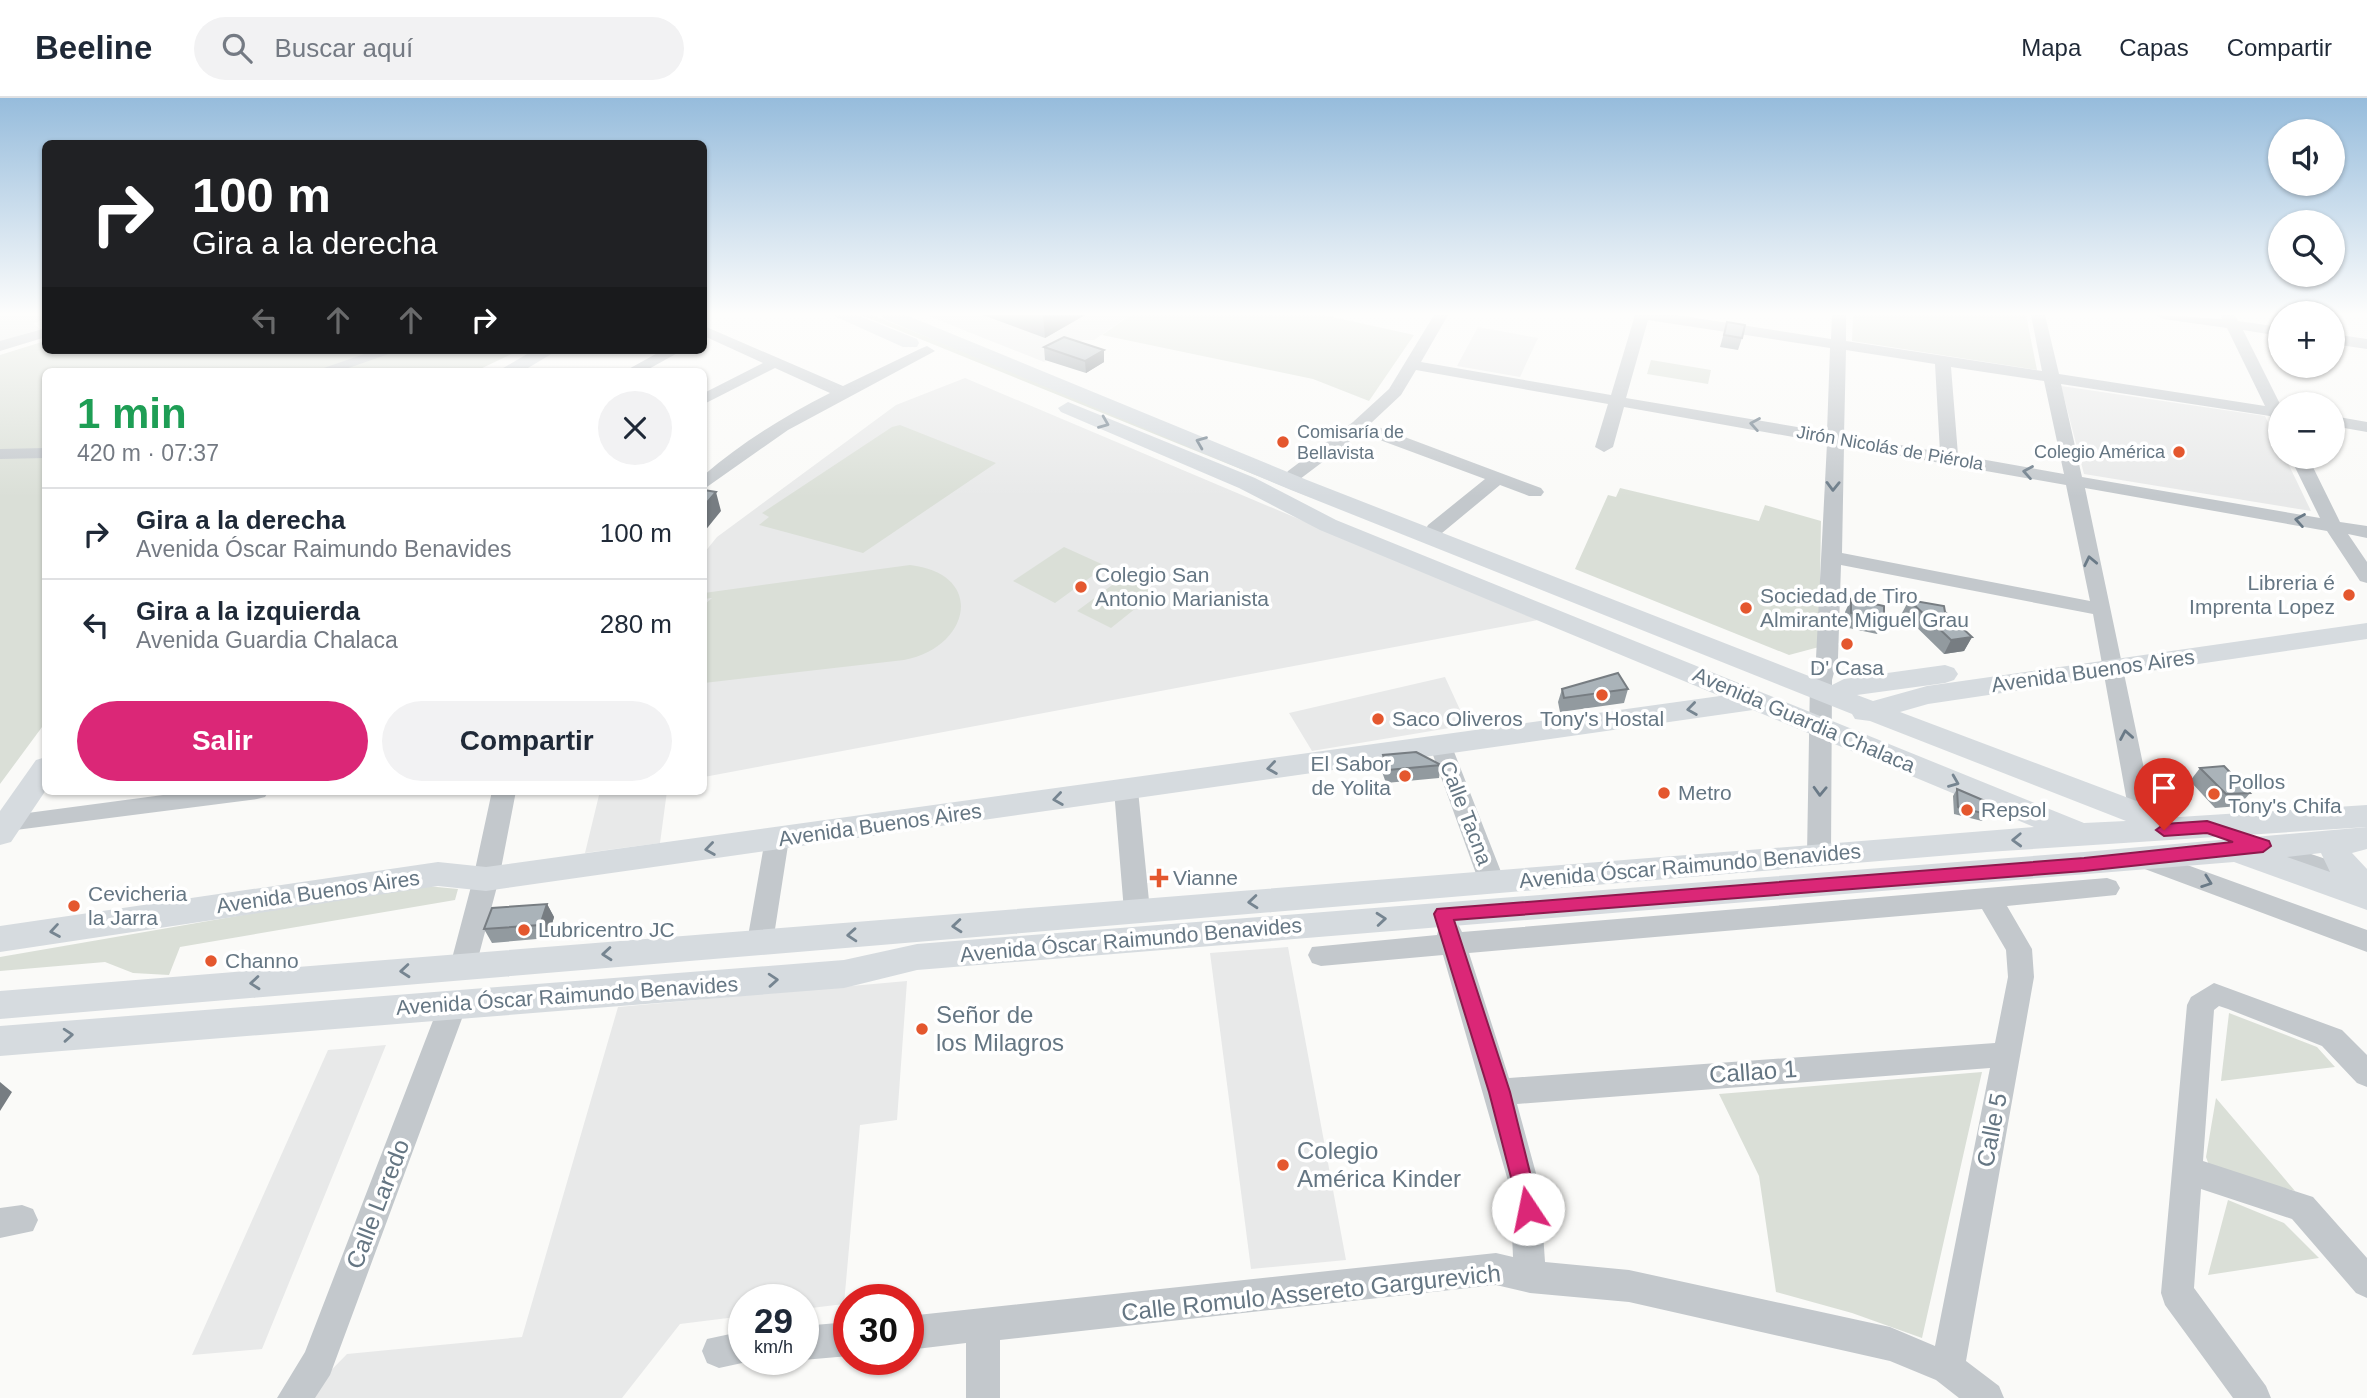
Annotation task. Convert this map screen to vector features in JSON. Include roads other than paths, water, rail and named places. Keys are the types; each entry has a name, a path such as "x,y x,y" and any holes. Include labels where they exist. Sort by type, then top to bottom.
{"main road":[{"name":"Avenida Guardia Chalaca","path":"993,376 1256,475 1435,529 2139,802 2263,846"},
{"name":"Avenida Guardia Chalaca","path":"1029,376 1256,475 1328,525 2143,858"},
{"name":"Avenida Guardia Chalaca","path":"1293,484 2054,783 2364,887"},
{"name":"Avenida Guardia Chalaca","path":"1293,484 2113,824 2367,916"},
{"name":"Avenida Buenos Aires","path":"1823,728 1927,695 2113,659 2367,615"},
{"name":"Avenida Buenos Aires","path":"1833,684 2113,659 2367,631"},
{"name":"Avenida Buenos Aires","path":"0,939 438,874 486,879 1759,699"},
{"path":"3,829 42,773"},
{"name":"Avenida Óscar Raimundo Benavides","path":"0,1041 844,974 917,957 1314,925 1492,881 2367,816"},
{"path":"2353,839 2335,853 2337,860 2364,887"},
{"name":"Avenida Óscar Raimundo Benavides","path":"0,1005 1137,911 1314,925 1448,928 2353,839"},
{"path":"674,949 673,988 760,942"}],"street":[{"path":"707,397 749,376"},
{"path":"804,376 844,393"},
{"path":"707,482 748,449 879,376"},
{"path":"1293,484 1395,392 1405,376"},
{"name":"Jirón Nicolás de Piérola","path":"1474,376 2367,532"},
{"path":"1604,447 1624,376"},
{"path":"1819,855 1823,728 1833,684 1827,658 1838,376"},
{"path":"1944,376 1950,458"},
{"path":"2037,376 2268,413"},
{"path":"2259,376 2268,394"},
{"path":"2052,378 2113,659 2139,802"},
{"path":"2345,423 2367,427"},
{"path":"1359,426 1535,492"},
{"path":"0,454 42,453"},
{"path":"2305,469 2333,526 2367,577"},
{"path":"1435,529 1498,478"},
{"path":"1832,557 2100,609"},
{"name":"Calle Tacna","path":"1440,744 1492,881"},
{"path":"1126,790 1137,911"},
{"path":"463,966 486,879 503,795"},
{"path":"3,829 189,796"},
{"path":"760,942 777,839"},
{"name":"Avenida Guardia Chalaca","path":"2263,846 2364,887"},
{"name":"Avenida Guardia Chalaca","path":"2143,858 2367,941"},
{"name":"Avenida Óscar Raimundo Benavides","path":"1448,928 1989,899 2107,888"},
{"name":"Calle 5","path":"1948,1368 2007,1054 2021,964 2011,932 1989,899"},
{"path":"1448,928 1499,1092 1525,1188 1530,1277"},
{"path":"2254,1398 2177,1293 2201,1005 2214,994 2231,998 2332,1038 2367,1074"},
{"name":"Calle Laredo","path":"294,1398 318,1363 453,1005"},
{"name":"Callao 1","path":"1499,1092 2007,1054"},
{"path":"2188,1171 2302,1207 2367,1282"},
{"name":"Calle Romulo Assereto Gargurevich","path":"924,1332 1496,1269 1530,1277 1655,1292 1890,1344 1948,1368 1987,1398"},
{"path":"983,1326 983,1398"}],"place":[{"name":"Comisaría de Bellavista","path":"1283,442"},
{"name":"Colegio América","path":"2179,452"},
{"name":"Colegio San Antonio Marianista","path":"1081,587"},
{"name":"Libreria é Imprenta Lopez","path":"2349,595"},
{"name":"Sociedad de Tiro Almirante Miguel Grau","path":"1746,608"},
{"name":"D' Casa","path":"1847,644"},
{"name":"Tony's Hostal","path":"1602,695"},
{"name":"Saco Oliveros","path":"1378,719"},
{"name":"El Sabor de Yolita","path":"1405,776"},
{"name":"Metro","path":"1664,793"},
{"name":"Pollos Tony's Chifa","path":"2214,794"},
{"name":"Repsol","path":"1967,810"},
{"name":"Vianne","path":"1159,878"},
{"name":"Cevicheria la Jarra","path":"74,906"},
{"name":"Lubricentro JC","path":"524,930"},
{"name":"Channo","path":"211,961"},
{"name":"Señor de los Milagros","path":"922,1029"},
{"name":"Colegio América Kinder","path":"1283,1165"}]}
